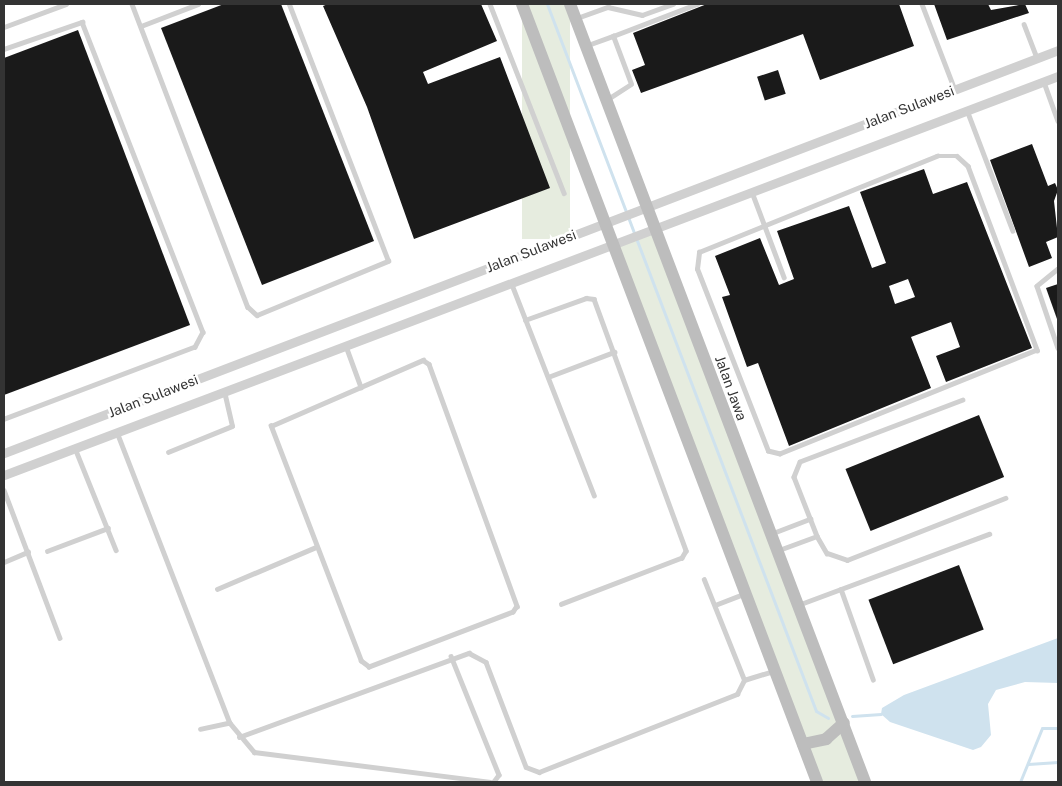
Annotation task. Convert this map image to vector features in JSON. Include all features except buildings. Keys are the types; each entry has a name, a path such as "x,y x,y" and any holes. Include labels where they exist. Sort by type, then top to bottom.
{"street":[{"path":"522,4 610,221 745,594 817,782"},
{"name":"Jalan Jawa","path":"570,4 607,100 643,208 865,782"},
{"name":"Jalan Sulawesi","path":"4,453 1058,50"},
{"name":"Jalan Sulawesi","path":"4,475 1058,76"},
{"path":"803,744 826,739 844,724"}],"lane":[{"path":"4,27 66,4"},
{"path":"132,4 248,306 257,315 388,261 289,4"},
{"path":"141,26 198,4"},
{"path":"490,4 564,193"},
{"path":"576,18 608,7 642,15 673,4"},
{"path":"586,46 697,4"},
{"path":"922,4 954,90"},
{"path":"4,49 82,22 203,332 195,347 4,419"},
{"path":"1024,24 1037,58"},
{"path":"607,100 632,84 613,36"},
{"path":"1044,81 1058,121"},
{"path":"967,110 1013,231"},
{"path":"937,156 957,156 968,166 1037,350 774,454 763,442 696,263 703,248 765,224 937,156"},
{"path":"752,192 784,277"},
{"path":"1058,269 1037,286 1058,348"},
{"path":"511,282 594,495"},
{"path":"525,320 591,297 614,352 686,555 562,604"},
{"path":"346,345 361,386"},
{"path":"548,378 614,352"},
{"path":"428,361 516,606 513,612 369,667 361,661 271,426 361,386 428,361"},
{"path":"168,452 232,426 224,391"},
{"path":"963,400 800,462 794,477 817,536 826,552 847,560 1005,498"},
{"path":"117,432 230,723 239,737 254,752 490,782"},
{"path":"76,448 116,550"},
{"path":"4,490 60,638"},
{"path":"769,534 810,519"},
{"path":"47,551 108,528"},
{"path":"796,606 989,534"},
{"path":"775,551 817,536"},
{"path":"216,588 316,547"},
{"path":"4,562 28,552"},
{"path":"704,580 744,680"},
{"path":"841,589 874,679"},
{"path":"715,605 745,594"},
{"path":"239,737 451,656 468,653 486,662 526,767 532,772 732,698 744,680 774,671"},
{"path":"451,656 499,775 494,782"},
{"path":"201,729 230,723"}],"shaded area":[{"path":"522,4 570,4 570,239 522,239"},
{"path":"656,228 868,781 819,782 613,244"}],"water":[{"path":"1058,638 1058,683 1025,682 996,690 988,704 991,735 981,747 973,750 890,722 881,714 882,708 904,695"}],"waterway":[{"path":"547,4 816,711 828,718"},
{"path":"852,716 881,714"},
{"path":"1020,782 1042,728 1058,728"},
{"path":"1028,764 1058,762"}]}
